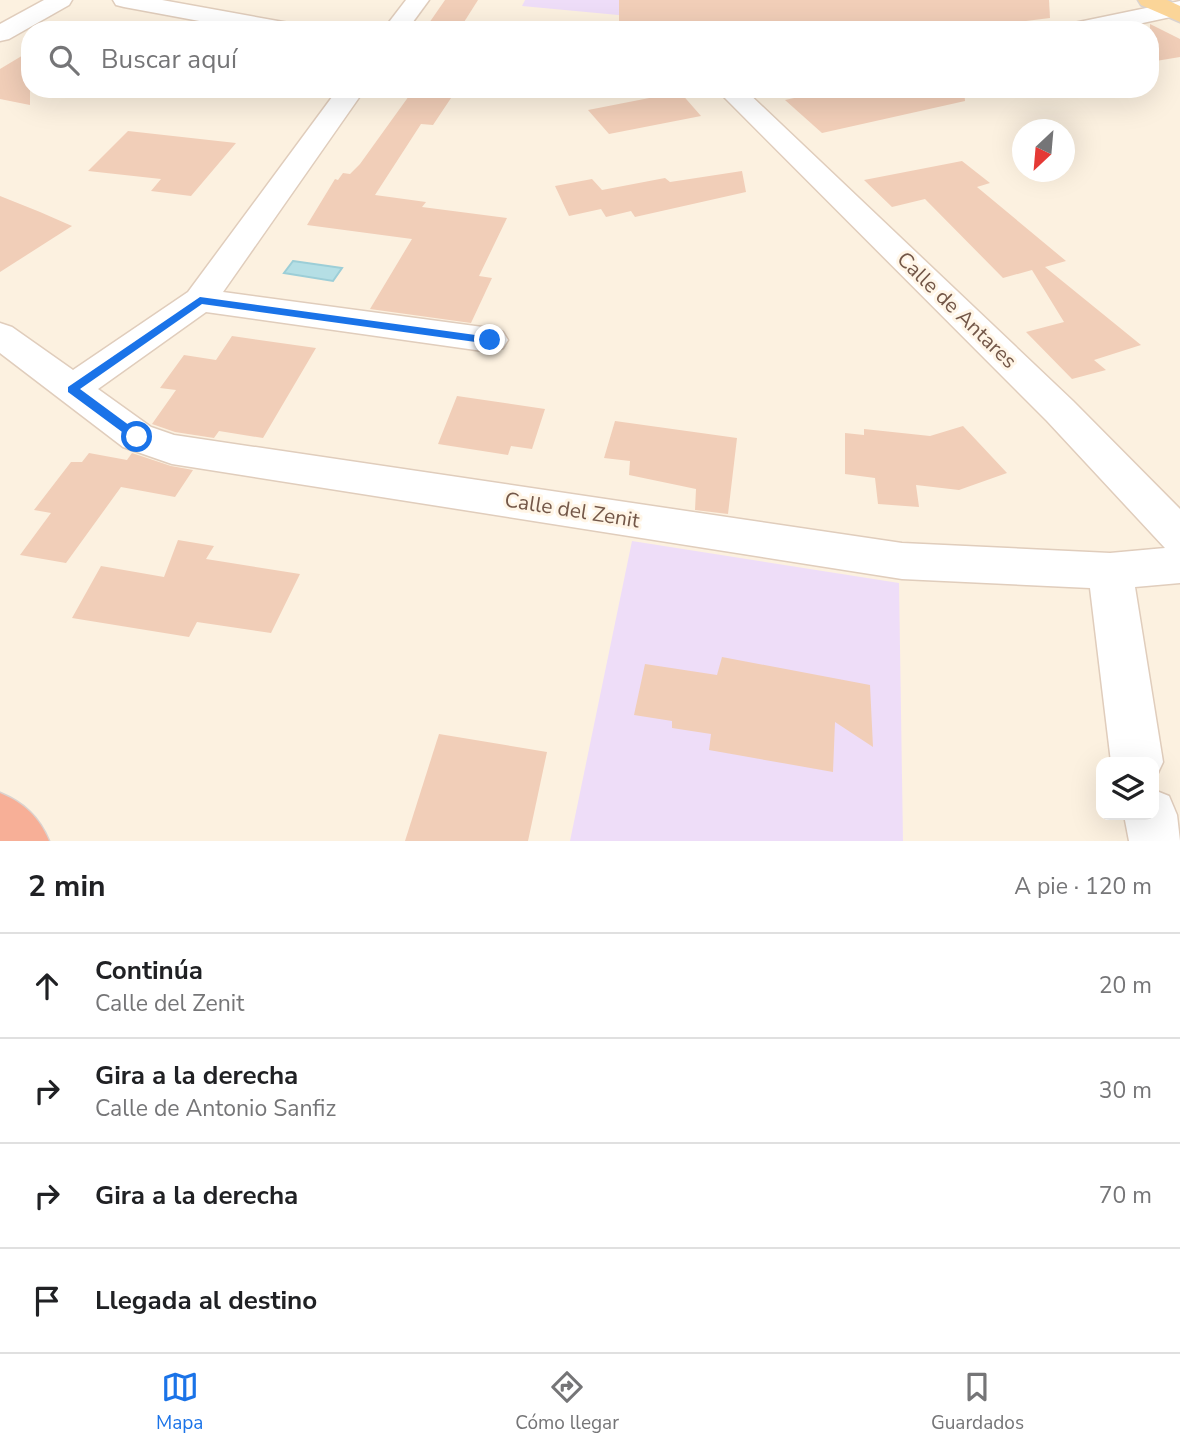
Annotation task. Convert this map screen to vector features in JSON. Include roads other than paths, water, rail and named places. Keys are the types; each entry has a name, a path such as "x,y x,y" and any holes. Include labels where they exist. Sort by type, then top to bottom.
{"highway":[{"path":"0,820 22,841"}],"street":[{"path":"23,21 61,0"},
{"path":"124,0 231,21"},
{"path":"403,21 418,0"},
{"path":"1113,21 1170,8"},
{"path":"0,34 21,22"},
{"path":"72,389 200,300 346,98"},
{"name":"Calle de Antares","path":"738,98 1060,411 1180,536"},
{"path":"200,300 490,340"},
{"name":"Calle del Zenit","path":"0,335 137,437 172,449 902,561 1110,571 1180,565"},
{"path":"1110,571 1136,757"},
{"path":"1151,820 1156,841"}],"water":[{"path":"293,261 342,268 333,281 284,273"}]}
